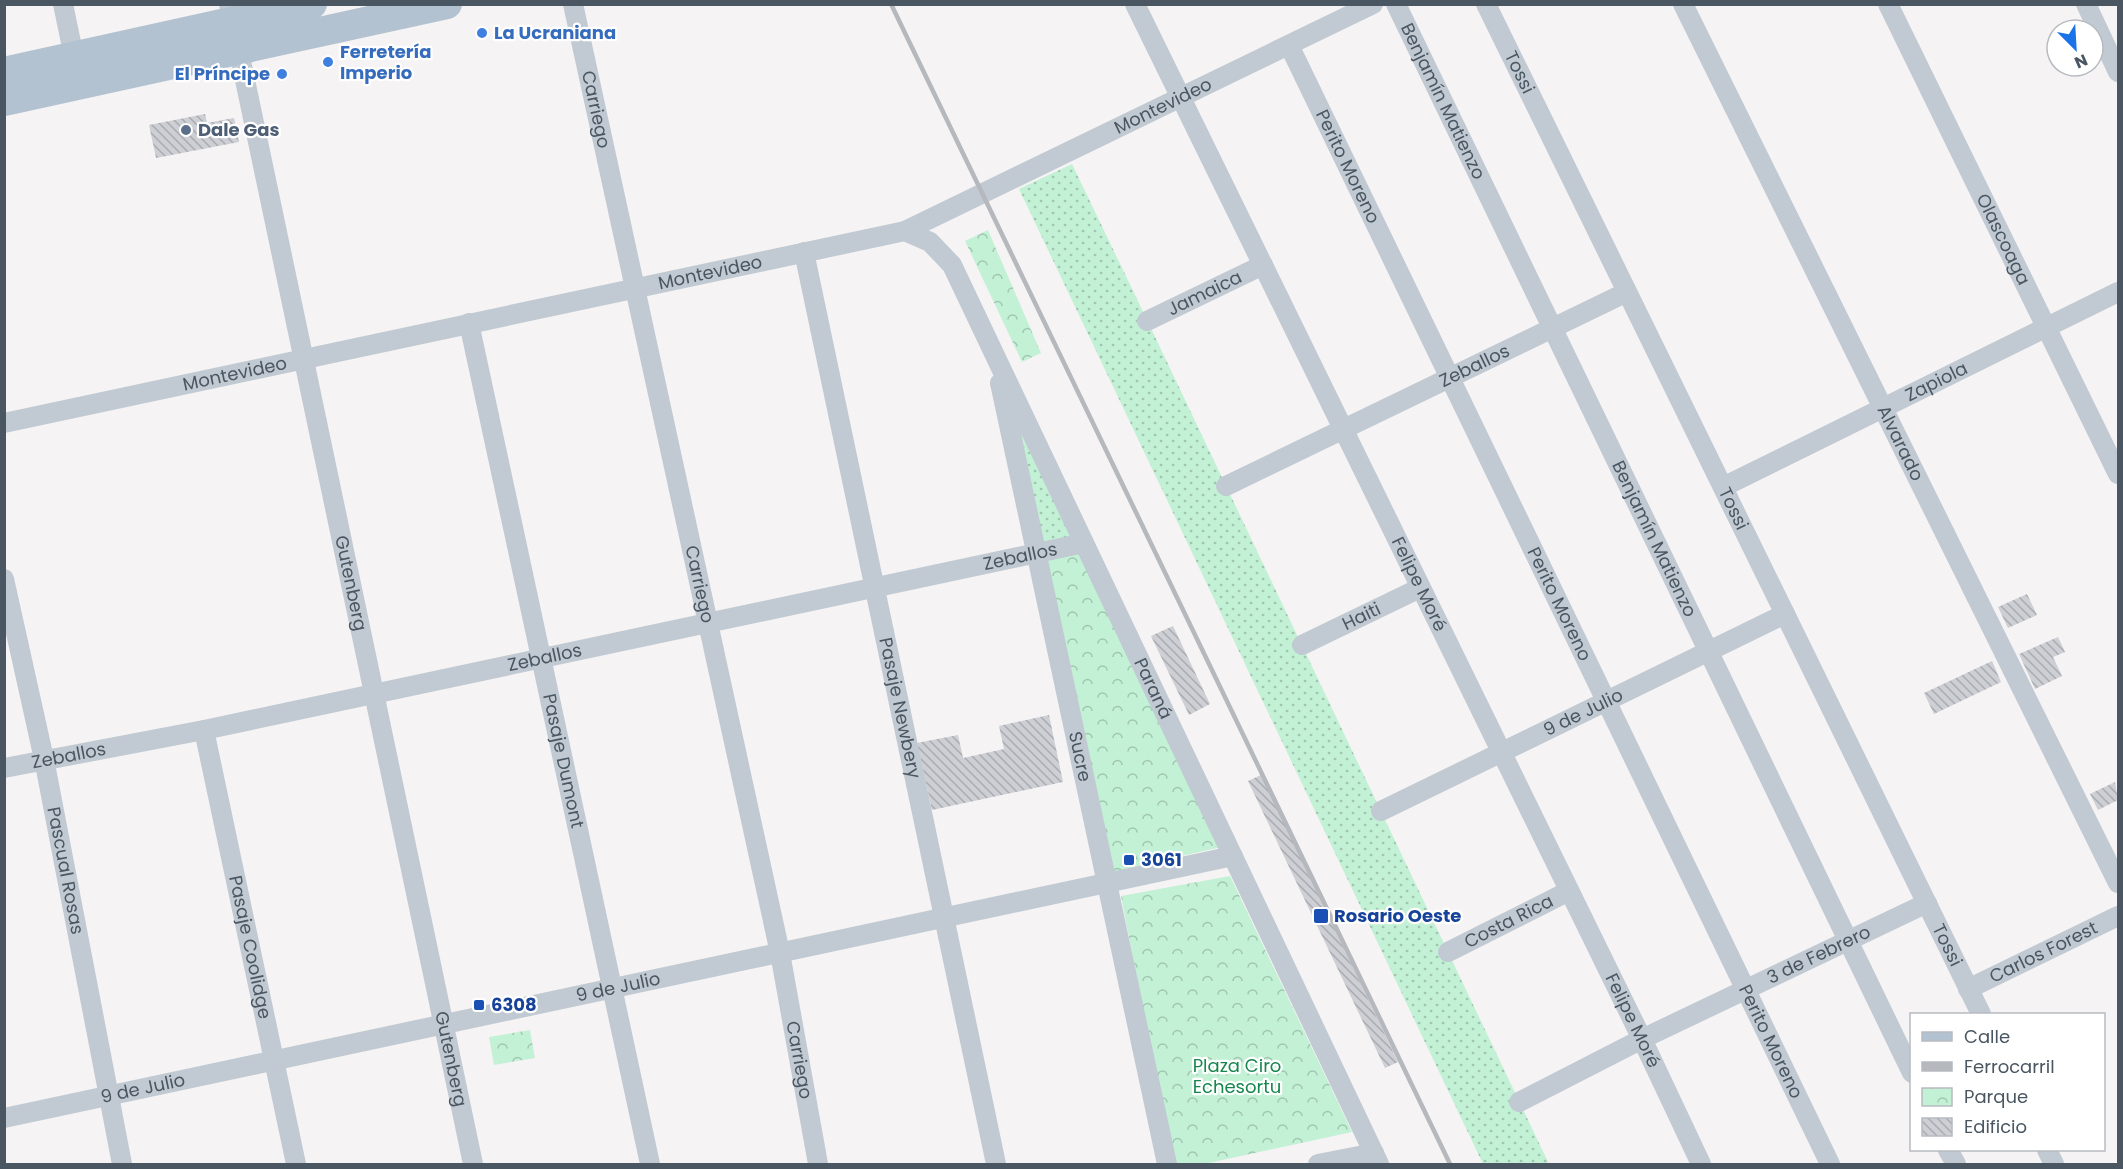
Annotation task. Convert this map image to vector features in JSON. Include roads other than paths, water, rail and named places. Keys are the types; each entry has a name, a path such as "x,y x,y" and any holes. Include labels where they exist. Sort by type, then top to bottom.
{"main road":[{"path":"4,72 74,57 231,13 312,4"},
{"path":"4,100 239,51 447,4"}],"street":[{"path":"63,4 74,57"},
{"name":"Carriego","path":"573,4 780,953 818,1164"},
{"name":"Felipe Moré","path":"1135,4 1701,1164"},
{"name":"Montevideo","path":"4,423 905,231 1373,4"},
{"name":"Benjamín Matienzo","path":"1396,4 1910,1071"},
{"name":"Tossi","path":"1486,4 1980,1013"},
{"name":"Alvarado","path":"1683,4 2118,883"},
{"name":"Olascoaga","path":"1888,4 2118,474"},
{"path":"2085,4 2118,72"},
{"name":"Gutenberg","path":"231,13 473,1164"},
{"name":"Perito Moreno","path":"1289,45 1830,1164"},
{"name":"Paraná","path":"905,231 930,242 952,265 1376,1159"},
{"name":"Pasaje Newbery","path":"804,252 996,1164"},
{"name":"Jamaica","path":"1147,321 1263,265"},
{"name":"Zeballos","path":"1226,486 1627,292"},
{"name":"Zapiola","path":"1723,488 2118,292"},
{"name":"Pasaje Dumont","path":"469,323 650,1164"},
{"name":"Sucre","path":"993,351 1167,1164"},
{"name":"Zeballos","path":"4,768 204,730 708,625 1084,543"},
{"name":"Haiti","path":"1302,645 1420,588"},
{"name":"Pascual Rosas","path":"6,592 44,759 107,1096 122,1164"},
{"name":"9 de Julio","path":"1381,811 1785,614"},
{"name":"Pasaje Coolidge","path":"204,730 296,1164"},
{"name":"9 de Julio","path":"4,1118 1107,881 1233,856"},
{"name":"Costa Rica","path":"1448,952 1569,891"},
{"name":"3 de Febrero","path":"1519,1102 1642,1039 1927,903"},
{"name":"Carlos Forest","path":"1968,989 2118,916"},
{"path":"1318,1164 1376,1159"}],"railway":[{"path":"891,4 1450,1164"}],"place":[{"name":"La Ucraniana","path":"482,33"},
{"name":"Ferretería Imperio","path":"328,62"},
{"name":"El Príncipe","path":"282,74"},
{"name":"Dale Gas","path":"186,130"},
{"name":"3061","path":"1129,860"},
{"name":"Rosario Oeste","path":"1321,916"},
{"name":"6308","path":"479,1005"}],"park label":[{"name":"Plaza Ciro Echesortu","path":"1237,1076"}]}
